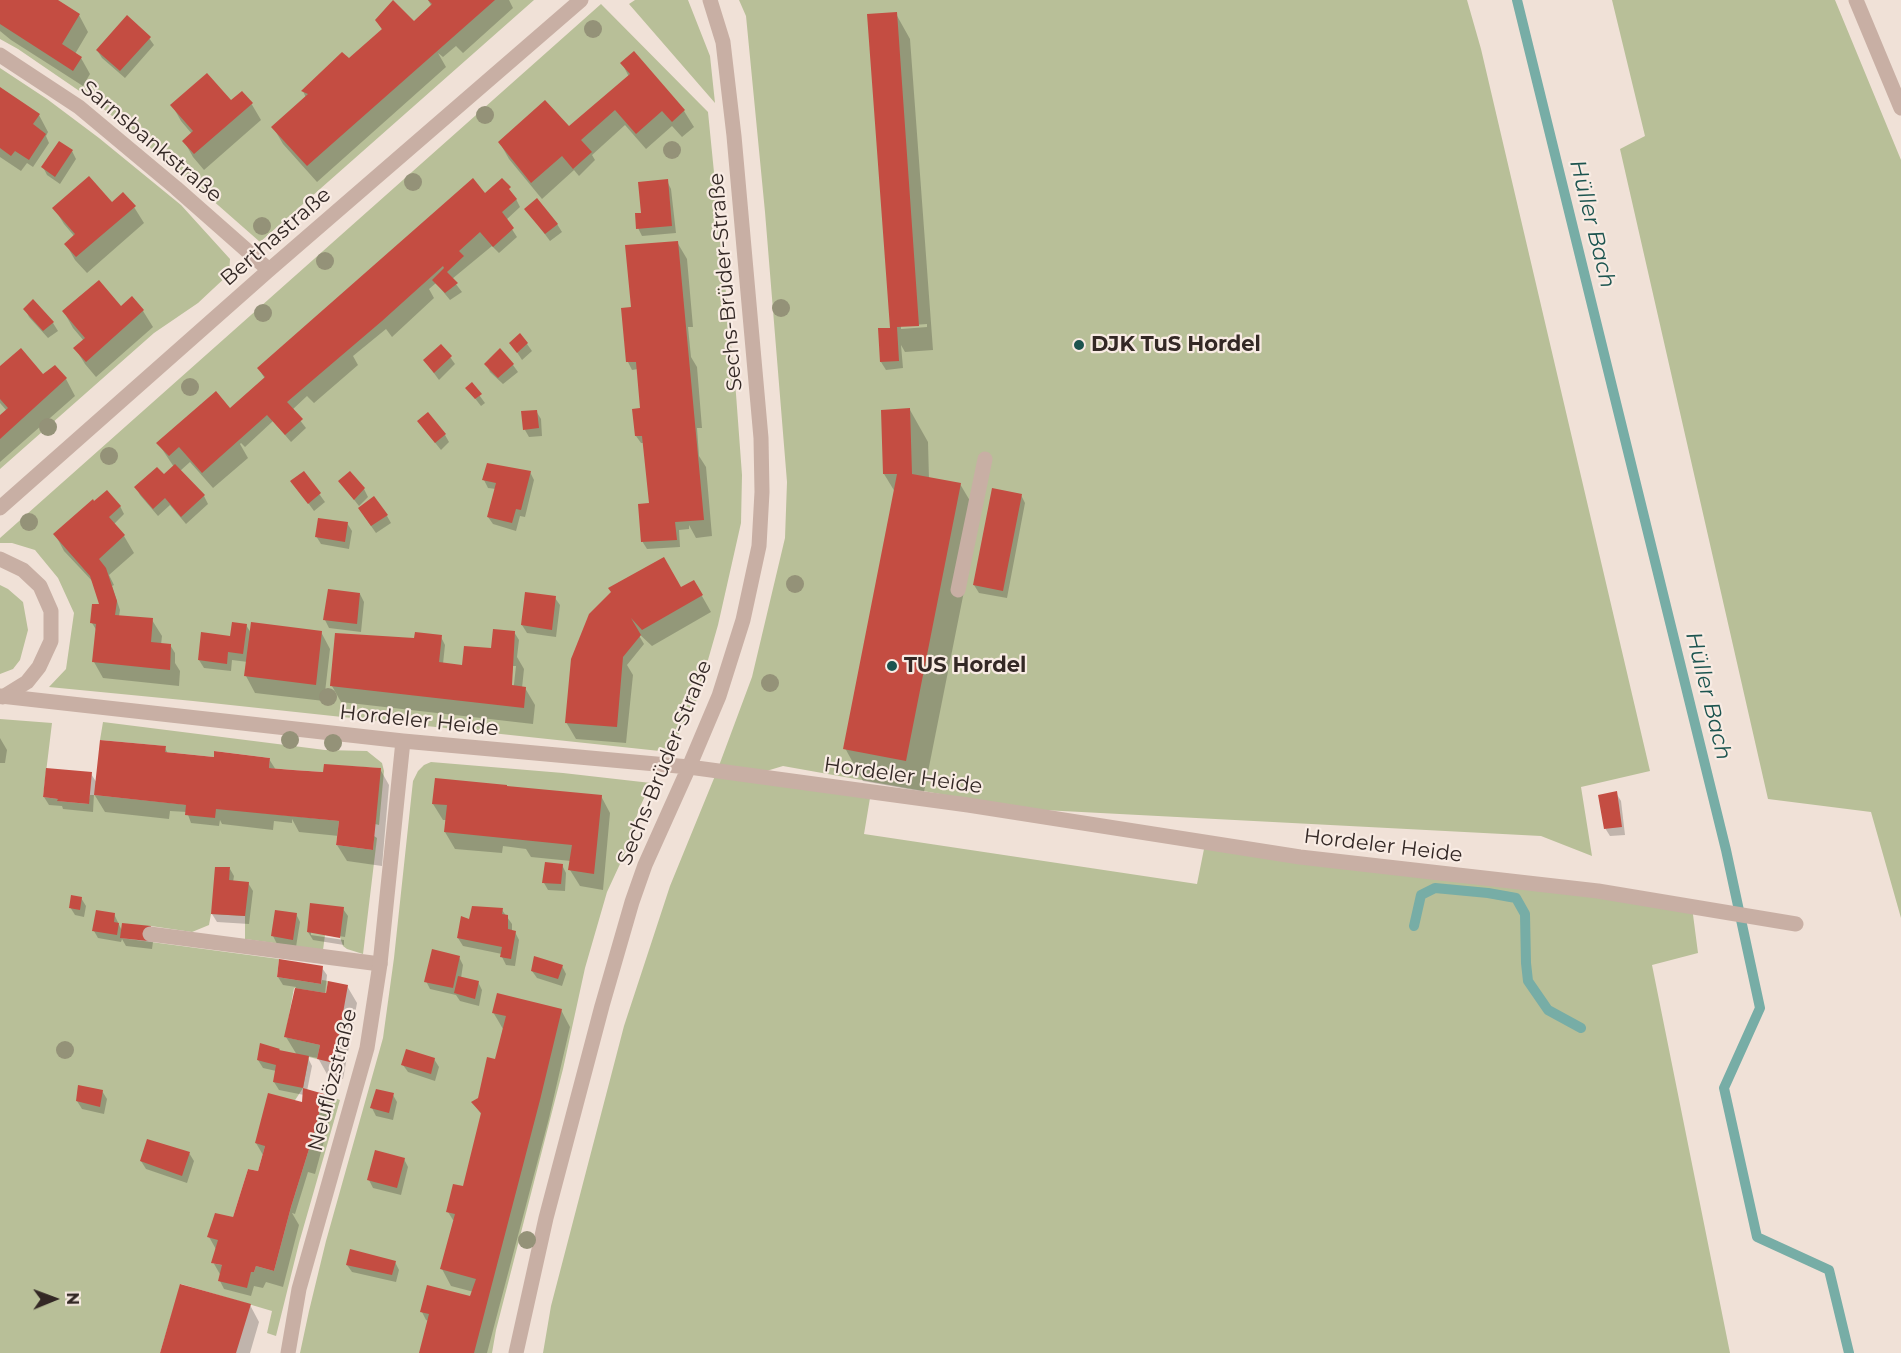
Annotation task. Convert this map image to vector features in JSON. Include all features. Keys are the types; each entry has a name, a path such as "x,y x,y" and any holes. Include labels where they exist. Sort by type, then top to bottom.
{"street":[{"name":"Berthastraße","path":"0,508 269,270 581,0"},
{"name":"Sechs-Brüder-Straße","path":"516,1353 546,1218 632,902 645,865 690,768 719,696 743,620 759,546 762,492 761,438 734,136 723,42 710,0"},
{"path":"1856,0 1901,108"},
{"name":"Sarnsbankstraße","path":"0,54 79,107 269,270"},
{"path":"958,590 985,459"},
{"path":"0,559 23,570 40,586 51,611 51,641 39,667 27,682 2,697"},
{"name":"Hordeler Heide","path":"2,697 403,741 690,768 968,805 1300,858 1598,891 1796,924"},
{"name":"Neuflözstraße","path":"288,1353 299,1289 367,1048 380,964 403,741"},
{"path":"150,934 380,964"}],"green space":[{"path":"0,0 534,0 260,242 94,101 0,39"},
{"path":"635,0 688,0 710,56 715,103 629,4"},
{"path":"739,0 1467,0 1481,49 1650,771 1581,787 1592,856 1541,836 1024,809 783,766 753,775 871,792 864,834 1197,884 1205,844 1692,907 1698,953 1652,965 1730,1353 543,1353 551,1306 624,1026 670,886 752,677 785,538 787,482 765,212 746,16"},
{"path":"1612,0 1835,0 1901,160 1901,918 1871,812 1768,799 1620,149 1645,136"},
{"path":"601,4 708,112 736,394 742,475 741,523 718,625 696,702 669,752 49,687 66,669 74,613 58,578 35,550 12,543 0,543 0,538"},
{"path":"0,68 47,99 99,138 181,205 230,259 229,274 198,303 154,333 0,469"},
{"path":"0,585 23,602 28,630 20,660 13,669 0,674"},
{"path":"0,719 52,723 43,797 88,804 90,795 94,795 339,821 336,845 373,850 374,836 377,838 363,954 347,949 343,946 340,937 325,935 323,950 245,939 245,916 211,914 209,925 192,932 151,926 121,938 279,959 277,977 321,984 322,980 328,981 326,993 294,988 285,1037 320,1045 317,1059 309,1057 303,1088 265,1146 258,1171 248,1169 233,1217 212,1263 251,1272 254,1272 256,1266 274,1271 324,1094 340,1100 299,1243 276,1336 267,1333 272,1311 181,1284 160,1353 0,1353"},
{"path":"103,722 325,750 367,751 382,763 384,771 379,825 375,824 380,768 346,766 323,772 293,770 269,768 270,758 214,751 214,757 165,752 165,746 100,740"},
{"path":"431,762 651,783 639,809 626,851 607,892 585,968 563,1069 492,1353 300,1353 326,1241 383,1038 413,781 418,771"}],"building":[{"path":"0,0 58,0 80,14 62,44 82,57 73,71 0,24"},
{"path":"393,0 414,21 432,4 428,0 495,0 307,166 271,127 308,94 301,91 342,52 349,58 382,29 375,20"},
{"path":"897,12 919,326 897,327 899,361 880,362 878,328 890,328 867,14"},
{"path":"127,15 151,37 120,71 96,50"},
{"path":"634,51 685,110 672,122 662,111 636,134 615,110 581,140 592,152 573,169 562,156 531,183 498,142 545,100 569,126 630,74 620,63"},
{"path":"207,73 231,100 242,91 253,103 194,154 182,141 193,131 170,105"},
{"path":"0,87 40,114 33,124 46,134 29,160 15,151 11,156 0,148"},
{"path":"59,141 73,150 55,177 41,167"},
{"path":"89,176 112,202 123,192 136,206 76,257 64,244 75,234 52,208"},
{"path":"473,178 485,193 502,178 511,187 509,189 517,199 502,212 514,228 493,247 480,232 459,251 464,256 447,272 458,283 445,293 432,280 444,268 443,266 287,402 303,419 285,435 267,415 202,473 179,447 169,456 156,443 216,391 230,408 265,377 257,368"},
{"path":"668,179 672,226 636,229 635,213 641,213 638,182"},
{"path":"537,198 558,224 545,234 524,209"},
{"path":"678,241 704,520 675,522 677,540 641,542 638,504 649,503 642,436 635,436 632,409 640,408 636,362 626,362 621,308 631,307 625,245"},
{"path":"99,280 121,306 132,296 144,310 86,362 73,348 85,338 62,311"},
{"path":"33,299 54,322 43,331 23,309"},
{"path":"520,333 528,343 517,353 509,343"},
{"path":"441,344 452,356 434,373 423,360"},
{"path":"21,348 43,374 55,365 67,378 0,439 0,415 8,408 0,399 0,366"},
{"path":"500,348 514,364 498,378 484,364"},
{"path":"472,382 482,394 475,399 465,388"},
{"name":"TUS Hordel","path":"910,408 912,474 961,483 906,761 843,749 897,474 883,474 881,410"},
{"path":"537,410 539,428 523,430 521,411"},
{"path":"428,412 446,434 435,443 417,421"},
{"path":"487,463 531,471 521,510 516,509 512,523 487,517 496,483 482,480"},
{"path":"175,464 205,495 181,517 165,498 153,509 134,487 157,467 164,474"},
{"path":"304,471 321,493 308,504 290,481"},
{"path":"350,471 365,488 354,500 338,481"},
{"path":"992,488 1022,494 1003,591 973,585"},
{"path":"107,490 121,506 109,517 125,535 99,559 106,568 117,601 115,615 153,618 151,642 171,644 170,670 92,662 96,624 90,623 92,604 99,604 90,576 53,534 93,499 94,501"},
{"path":"374,496 388,515 371,526 358,508"},
{"path":"318,518 348,522 345,542 315,537"},
{"path":"664,557 681,587 694,580 703,595 642,630 631,618 641,635 623,657 617,727 565,723 571,659 589,614 611,592 608,588"},
{"path":"328,589 360,593 357,624 323,620"},
{"path":"525,592 556,596 552,630 521,625"},
{"path":"232,622 247,624 243,654 228,652 227,664 198,660 201,632 230,636"},
{"path":"251,622 322,631 316,685 244,676"},
{"path":"493,629 515,631 512,685 526,687 524,708 330,686 335,633 414,638 415,632 442,635 439,662 462,665 464,646 491,648"},
{"path":"100,740 166,746 165,752 214,757 214,751 270,758 269,768 323,772 324,764 381,768 373,850 336,845 339,821 216,809 215,818 185,815 186,805 94,795"},
{"path":"46,768 92,772 89,804 57,801 58,799 43,797"},
{"path":"435,778 602,795 594,874 568,870 572,845 444,832 447,805 432,804"},
{"path":"1617,791 1622,827 1604,829 1598,795"},
{"path":"545,862 563,864 561,884 542,883"},
{"path":"215,867 230,867 229,880 249,882 245,916 211,914"},
{"path":"71,895 82,897 80,910 69,908"},
{"path":"310,903 344,907 340,938 307,932"},
{"path":"472,906 503,908 502,914 508,915 508,929 516,931 511,959 500,957 502,947 457,938 461,916 469,919"},
{"path":"96,910 115,913 114,922 119,923 117,935 92,931"},
{"path":"275,910 297,913 293,940 271,936"},
{"path":"122,923 151,926 148,941 120,938"},
{"path":"432,949 460,956 453,988 424,982"},
{"path":"534,956 563,965 558,979 531,971"},
{"path":"279,959 323,966 321,984 277,977"},
{"path":"458,976 479,981 475,999 454,993"},
{"path":"328,981 348,985 334,1063 317,1059 320,1045 284,1037 295,988 326,993"},
{"path":"497,993 562,1009 474,1353 419,1353 429,1314 420,1312 427,1285 470,1296 476,1279 440,1269 455,1214 446,1212 453,1184 463,1186 481,1113 471,1102 478,1098 487,1057 495,1059 506,1016 492,1013"},
{"path":"260,1043 279,1050 309,1056 303,1088 273,1082 276,1065 257,1060"},
{"path":"406,1049 435,1058 431,1074 401,1065"},
{"path":"78,1085 103,1090 100,1107 76,1101"},
{"path":"303,1088 324,1094 274,1271 256,1266 254,1272 251,1272 247,1288 218,1281 222,1265 211,1263 218,1240 207,1237 215,1213 233,1217 248,1169 258,1171 265,1146 255,1143 268,1093 302,1102"},
{"path":"376,1089 394,1093 389,1113 370,1108"},
{"path":"147,1139 190,1152 182,1176 140,1161"},
{"path":"375,1150 405,1158 397,1188 367,1180"},
{"path":"350,1249 396,1261 392,1275 346,1265"},
{"path":"180,1284 251,1304 236,1353 160,1353"}],"waterway":[{"name":"Hüller Bach","path":"1517,0 1726,850 1760,1008 1724,1088 1757,1237 1829,1270 1849,1353"},
{"path":"1414,926 1421,895 1435,888 1516,898 1525,914 1528,981 1548,1010 1581,1028"}],"place":[{"name":"DJK TuS Hordel","path":"1079,345"},
{"name":"TUS Hordel","path":"892,666"}]}
